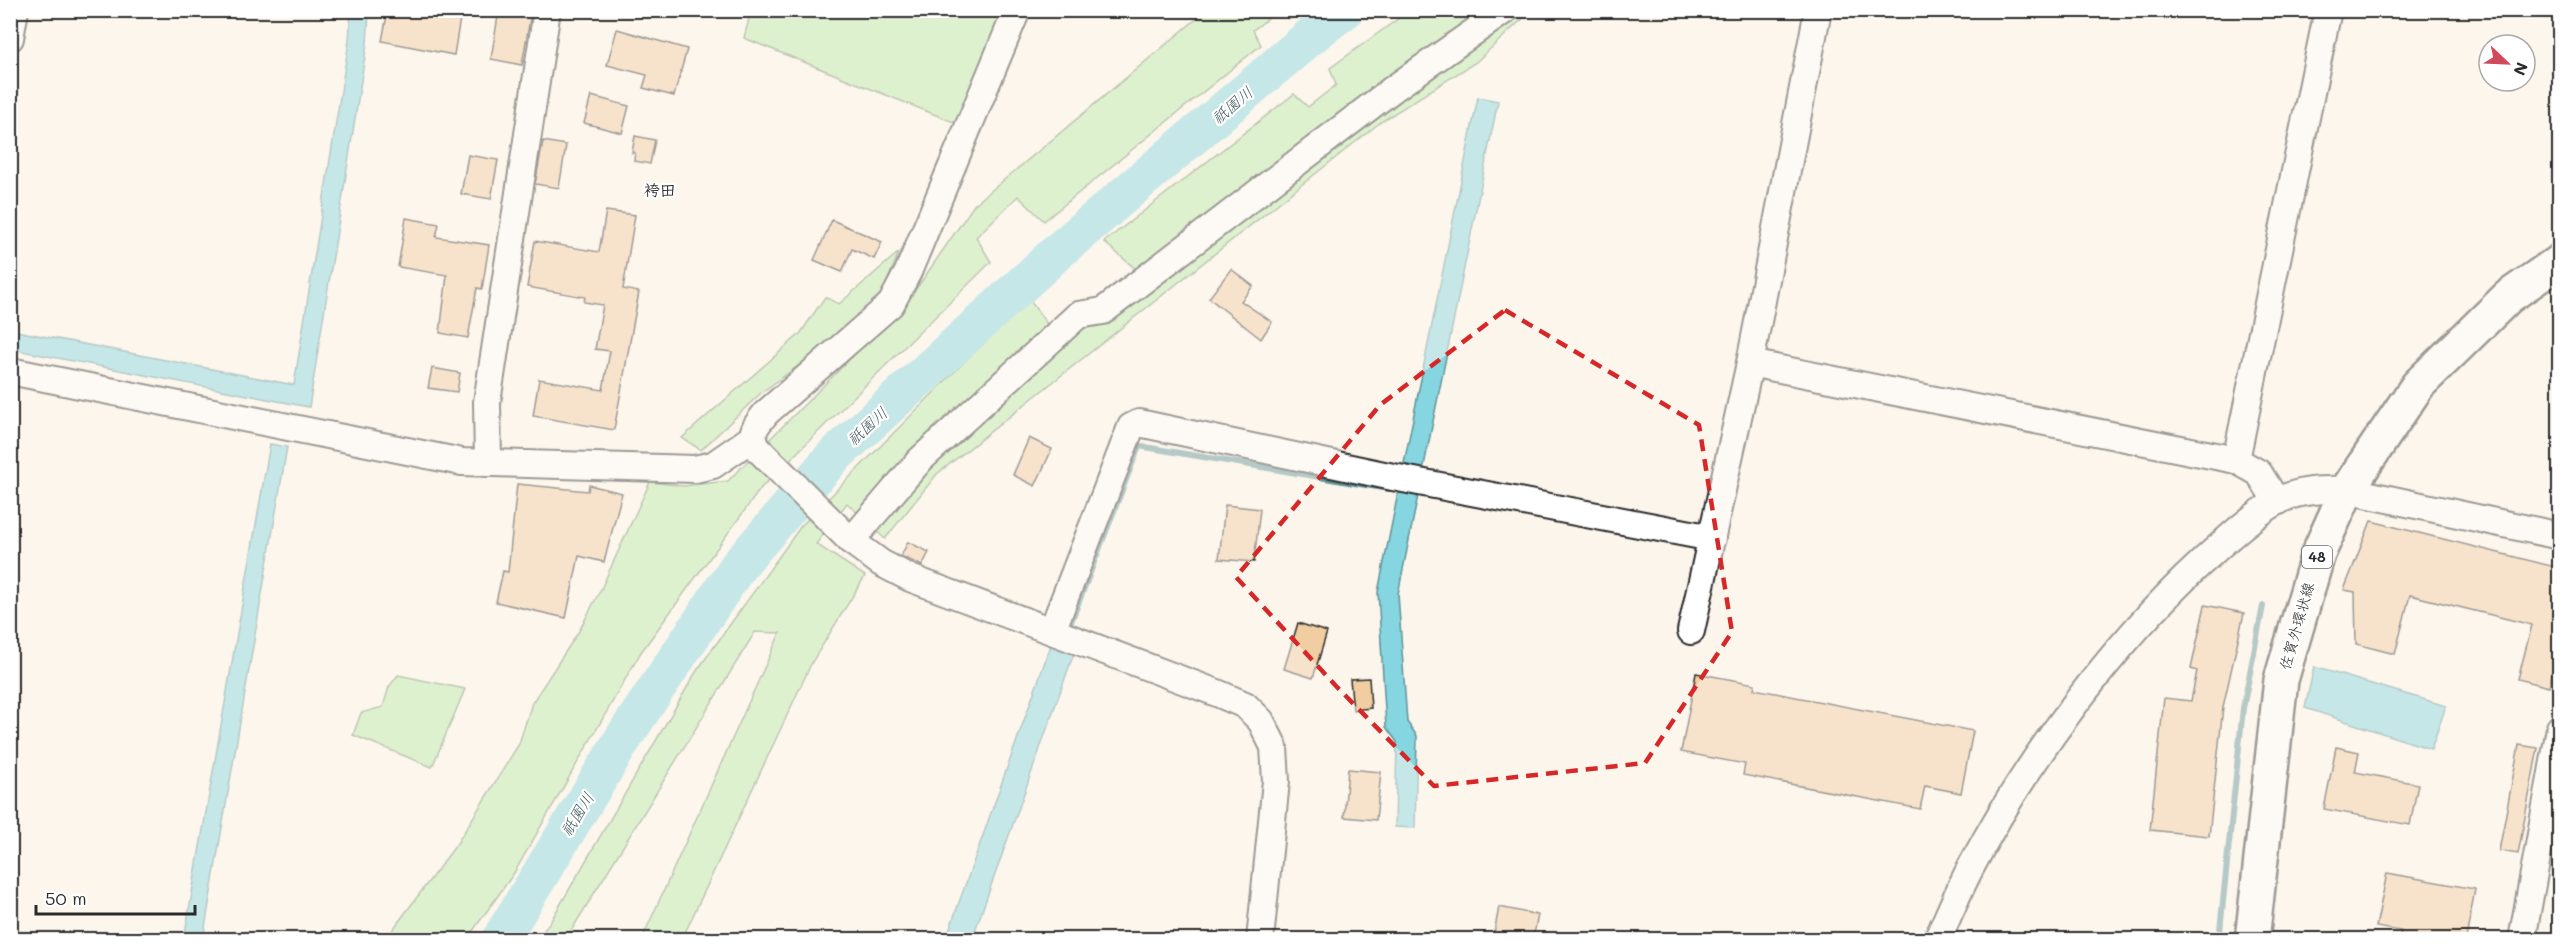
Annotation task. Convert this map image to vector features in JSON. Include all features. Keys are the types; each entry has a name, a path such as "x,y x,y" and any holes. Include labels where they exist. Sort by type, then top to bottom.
{"main road":[{"name":"佐賀外環状線","path":"2252,939 2281,680 2318,554 2347,490 2418,385 2508,297 2559,261"}],"street":[{"path":"10,38 15,10"},
{"path":"488,463 487,402 547,10"},
{"path":"1017,10 908,272 891,304 766,413 755,427 755,443 851,541 880,563 910,578 1245,705 1261,721 1274,747 1276,781 1260,939"},
{"path":"851,541 920,460 1078,315 1103,311 1383,97 1505,10"},
{"path":"1692,631 1750,363 1818,10"},
{"path":"2236,460 2328,10"},
{"path":"1750,363 2236,460 2259,473 2277,502"},
{"path":"10,371 462,462 695,469 713,465 755,443"},
{"path":"1052,631 1131,427 1139,423 1393,477 1712,538"},
{"path":"1937,939 1972,865 2025,776 2098,675 2172,590 2224,542 2277,502 2302,493 2323,489 2347,490 2559,536"},
{"path":"2522,939 2559,728"}],"highlighted area":[{"path":"1505,310 1699,425 1732,632 1645,763 1434,786 1336,686 1236,577 1380,405"}],"green space":[{"path":"751,10 1002,11 956,123 744,38"},
{"path":"1206,11 1278,11 1253,30 1261,45 1044,221 1018,196 976,237 991,262 761,488 641,652 514,873 467,939 385,940 456,845 519,744 532,703 579,631 650,482 684,486 728,481 908,301 974,205"},
{"path":"1278,11 1301,11 1290,19"},
{"path":"1409,11 1531,11 1476,62 1382,121 937,474 885,539 847,503 816,544 865,576 812,662 682,939 642,939 780,633 755,632 566,939 537,940 552,919 696,672 801,526 1028,298 1058,339 1152,283 1104,242 1294,94 1308,107 1336,85 1330,68"},
{"path":"899,252 883,291 847,330 762,392 701,450 682,438 800,334 825,297 839,304"},
{"path":"398,675 465,689 432,767 353,735 361,713 383,707 389,687"}],"water":[{"path":"351,11 369,11 367,43 309,407 11,349 11,330 294,385 349,41"},
{"path":"1478,97 1498,101 1398,594 1407,722 1417,736 1415,828 1395,827 1397,742 1386,727 1378,592"},
{"path":"270,444 287,447 203,939 184,939"},
{"path":"1051,645 1074,653 972,939 946,939"},
{"path":"2314,667 2446,706 2431,749 2305,708"}],"building":[{"path":"388,10 414,10 460,18 454,55 382,41"},
{"path":"499,10 531,13 522,65 491,59"},
{"path":"617,29 687,49 674,96 643,88 647,75 607,65"},
{"path":"591,96 629,106 622,133 584,123"},
{"path":"635,136 655,140 650,164 634,161 635,153 632,153"},
{"path":"543,141 566,145 559,188 535,184"},
{"path":"468,155 498,160 491,199 461,194"},
{"path":"606,211 635,215 623,289 639,292 614,430 533,416 539,379 603,390 610,351 595,349 603,305 584,302 585,297 527,287 535,241 599,252"},
{"path":"406,218 439,224 436,237 489,245 482,289 477,288 468,338 440,333 447,275 398,267"},
{"path":"832,220 882,242 874,259 852,249 842,272 814,260"},
{"path":"1231,269 1253,286 1241,301 1272,322 1261,339 1209,298"},
{"path":"432,368 460,373 457,392 428,388"},
{"path":"1029,438 1052,449 1035,486 1013,475"},
{"path":"517,484 588,491 589,485 622,493 604,562 579,556 566,618 496,602 503,571 508,572"},
{"path":"1225,505 1260,509 1254,562 1219,559"},
{"path":"2371,521 2559,568 2559,628 2554,652 2557,652 2549,687 2518,679 2532,625 2410,595 2395,654 2356,644 2355,592 2344,590"},
{"path":"908,542 929,552 922,566 901,556"},
{"path":"2205,605 2244,613 2223,707 2209,836 2150,830 2164,698 2191,701 2197,671 2191,669"},
{"path":"1298,623 1327,632 1313,678 1284,669"},
{"path":"1696,673 1755,684 1754,689 1973,731 1961,793 1925,786 1920,809 1743,775 1745,764 1681,752"},
{"path":"1369,678 1371,708 1353,710 1350,679"},
{"path":"2519,745 2538,748 2518,854 2499,851"},
{"path":"2336,747 2359,752 2355,772 2418,784 2410,825 2324,809"},
{"path":"1348,769 1381,772 1376,820 1344,817"},
{"path":"2387,873 2475,889 2466,939 2399,939 2401,931 2376,927"},
{"path":"1499,907 1538,915 1533,939 1493,939"}],"waterway":[{"name":"祇園川","path":"500,940 626,734 739,565 833,457 1062,248 1317,31 1345,10"},
{"path":"1071,622 1139,446 1389,489"},
{"path":"2219,940 2243,708 2263,606"}],"district":[{"name":"袴田","path":"660,190"}]}
